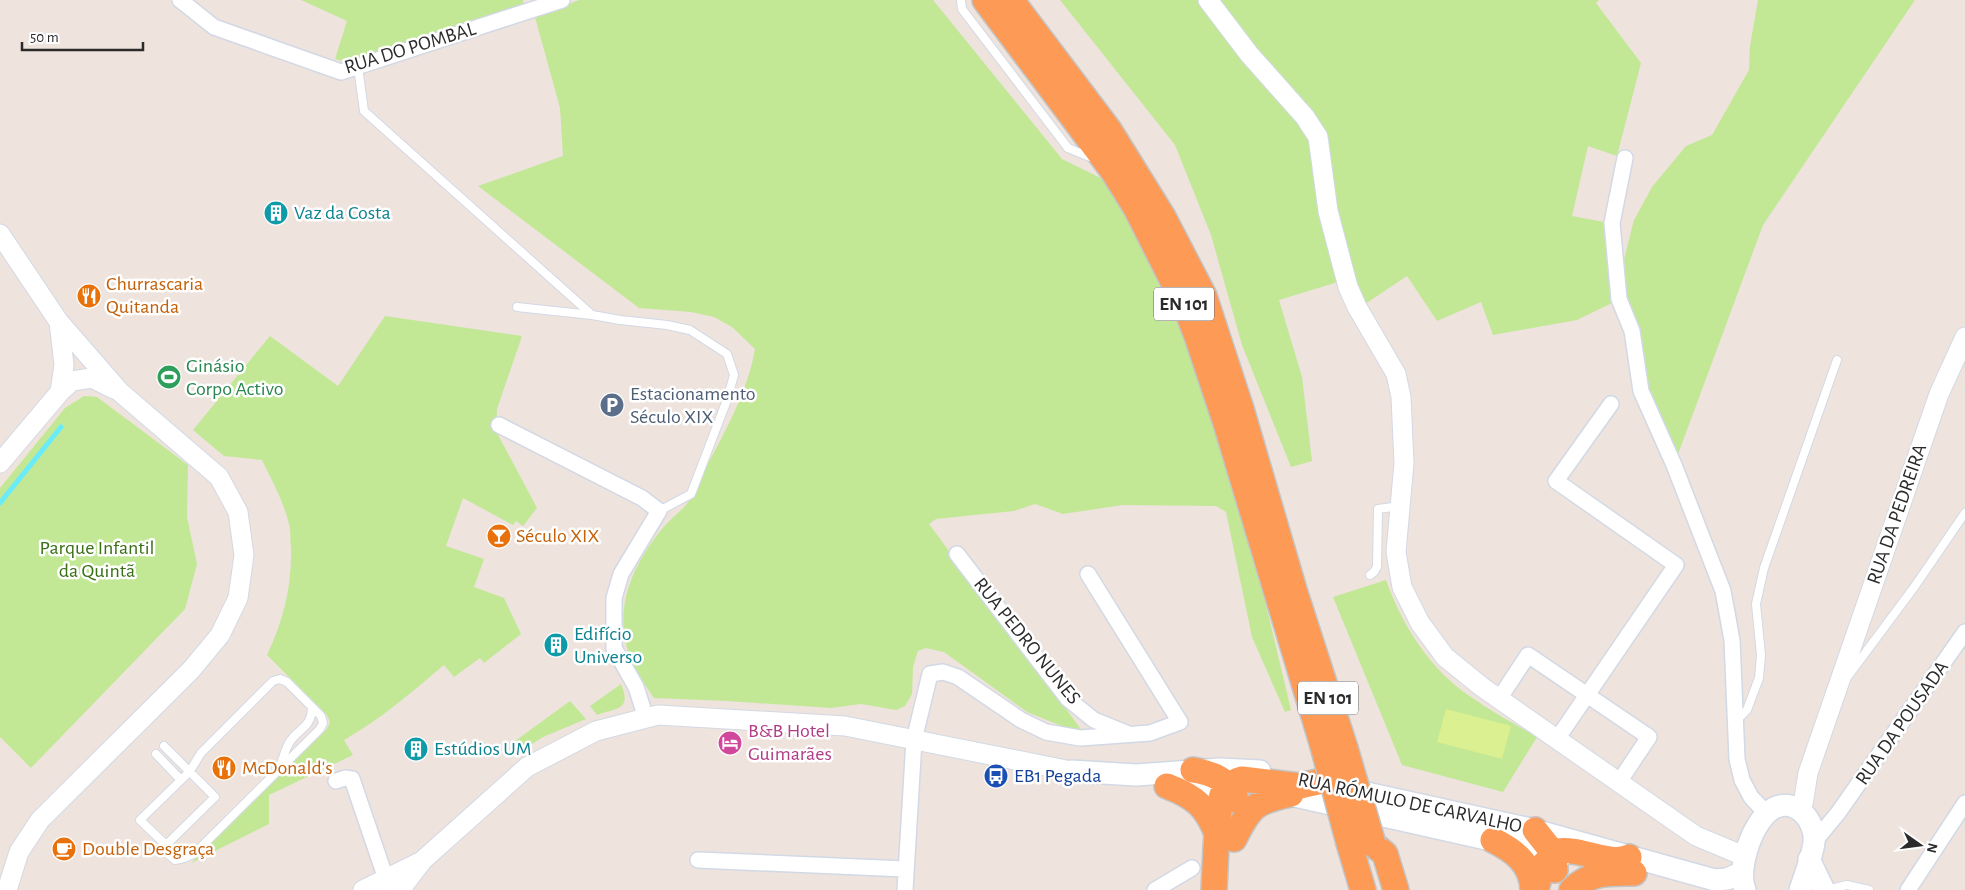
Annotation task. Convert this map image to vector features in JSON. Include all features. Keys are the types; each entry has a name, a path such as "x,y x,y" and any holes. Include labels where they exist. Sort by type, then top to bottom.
{"highway":[{"name":"EN 101","path":"985,0 1113,171 1136,208 1170,274 1198,339 1334,747"},
{"name":"EN 101","path":"1011,0 1109,130 1163,217 1204,296 1242,409 1299,606 1334,747 1361,843 1384,890"},
{"path":"1193,770 1211,773 1228,786"},
{"path":"1231,890 1220,799 1228,786 1234,781 1242,779 1300,786 1318,782"},
{"path":"1167,786 1182,792 1201,805 1226,838"},
{"path":"1214,890 1226,838 1253,807 1265,800 1291,794"},
{"path":"1535,830 1554,854 1555,871 1552,890"},
{"path":"1493,840 1509,848 1527,866 1534,890"},
{"name":"EN 101","path":"1361,843 1363,890"},
{"path":"1354,890 1346,860 1361,843 1385,854 1396,890"},
{"path":"1534,890 1542,866 1557,851 1566,849 1579,850 1632,865"},
{"path":"1572,890 1590,877 1632,865"}],"main road":[{"name":"RUA RÓMULO DE CARVALHO","path":"1072,771 1136,775 1193,770 1270,772 1535,830 1632,865 1722,890"},
{"name":"RUA RÓMULO DE CARVALHO","path":"1072,771 1133,786 1228,786 1291,794 1554,854"},
{"path":"1743,873 1756,829 1766,813 1775,807 1800,812 1813,828 1812,851 1800,890"},
{"path":"1812,851 1826,890"},
{"name":"RUA RÓMULO DE CARVALHO","path":"1632,865 1715,880 1727,879 1743,873"}],"street":[{"name":"RUA DO POMBAL","path":"180,0 214,27 341,72 562,0"},
{"path":"1208,0 1249,54 1305,117 1318,137 1328,211 1348,287 1357,308 1396,374 1401,397 1404,463 1396,552 1402,588 1420,623 1445,657 1499,699 1696,836 1743,873"},
{"path":"1625,158 1612,224 1619,299 1632,331 1640,391 1674,465 1723,590 1732,640 1737,759 1742,780 1751,797 1766,813"},
{"path":"0,234 59,322 120,392 219,477 238,512 244,555 238,598 220,635 191,670 40,820 19,852 7,890"},
{"path":"59,322 64,365 60,392"},
{"name":"RUA DA PEDREIRA","path":"1800,812 1808,773 1939,394 1965,337"},
{"path":"0,463 60,392 72,381 92,378 120,392"},
{"path":"1557,739 1676,565 1556,481 1611,404"},
{"path":"499,425 642,498 659,512 621,574 614,598 614,648 636,687 646,718"},
{"name":"RUA PEDRO NUNES","path":"957,554 1068,699 1094,720 1130,734"},
{"path":"905,890 914,740 930,674 943,672 958,677 1021,720 1046,732 1080,738 1150,732 1180,722 1088,574"},
{"name":"RUA DA POUSADA","path":"1812,851 1965,632"},
{"path":"1499,699 1528,655 1587,694 1649,737 1619,782"},
{"name":"RUA RÓMULO DE CARVALHO","path":"363,890 399,885 423,860 527,766 596,731 658,715 845,726 1072,771"},
{"path":"336,781 345,778 352,779 399,885"},
{"path":"1908,890 1965,803"},
{"path":"1800,812 1823,820 1838,813"},
{"path":"698,860 905,869"},
{"path":"1155,890 1192,868"}],"lane":[{"path":"961,0 962,9 1068,148 1092,158 1113,171"},
{"path":"358,67 364,111 592,314"},
{"path":"517,308 592,314 690,330 708,339 727,354 734,375 727,400 691,494 659,512"},
{"path":"1736,721 1747,710 1760,672 1762,655 1756,604 1764,568 1837,360"},
{"path":"1370,574 1377,567 1378,509 1400,506"},
{"name":"RUA DA PEDREIRA","path":"1835,694 1915,586 1965,512"},
{"path":"280,679 287,682 321,716 322,723 320,730 278,770 195,853 184,858 175,860 169,855 166,846 140,820 190,771 201,753 273,681 280,679"},
{"path":"278,770 289,743 308,724 312,716 312,708"},
{"path":"164,746 215,797 166,846"},
{"path":"156,754 181,780"},
{"path":"1826,890 1847,885 1869,890"}],"green space":[{"path":"301,0 523,0 524,5 347,62 335,59 347,21"},
{"path":"579,0 933,0 1062,159 1111,183 1145,248 1179,325 1209,409 1266,605 1291,710 1285,712 1252,637 1226,512 1216,506 1123,505 1063,514 1035,504 1014,511 936,519 929,524 1083,732 1069,729 1027,712 944,652 926,648 918,651 913,667 912,694 905,706 896,710 861,704 831,708 654,698 629,655 624,632 625,600 635,570 643,556 665,526 686,505 693,493 741,396 752,365 755,349 732,327 714,317 691,312 639,308 478,186 563,156 560,108 535,17"},
{"path":"1060,0 1599,0 1596,3 1641,63 1617,156 1588,146 1572,216 1604,222 1614,302 1577,320 1493,335 1481,302 1437,321 1407,276 1362,306 1341,281 1279,300 1302,377 1312,461 1291,467 1242,345 1211,235 1175,145"},
{"path":"1758,0 1915,0 1763,225 1674,465 1651,408 1619,279 1634,220 1652,187 1686,146 1712,135 1749,70 1750,46"},
{"path":"385,316 522,336 497,409 496,431 537,508 523,526 516,521 513,525 463,498 446,546 484,559 474,587 504,598 521,634 484,663 480,658 454,677 444,665 383,714 344,740 353,755 269,795 269,824 191,863 327,729 330,722 327,715 267,655 286,602 290,575 291,547 290,527 284,508 262,460 224,456 193,430 270,336 338,386"},
{"name":"Parque Infantil da Quintã","path":"84,396 97,397 188,465 187,517 197,564 185,609 31,768 0,737 0,488 65,408"},
{"path":"1386,580 1409,630 1430,660 1443,674 1456,686 1495,713 1537,737 1503,792 1402,765 1333,597"},
{"path":"621,684 625,699 621,707 597,715 590,706"},
{"path":"570,701 586,719 543,737 518,753 511,744"},
{"path":"1446,709 1511,726 1502,759 1437,742"}],"waterway":[{"path":"0,503 61,427"}],"place":[{"name":"Vaz da Costa","path":"276,213"},
{"name":"Churrascaria Quitanda","path":"89,296"},
{"name":"Ginásio Corpo Activo","path":"169,377"},
{"name":"Estacionamento Século XIX","path":"612,405"},
{"name":"Século XIX","path":"499,536"},
{"name":"Edifício Universo","path":"556,645"},
{"name":"B&B Hotel Guimarães","path":"730,743"},
{"name":"Estúdios UM","path":"416,749"},
{"name":"McDonald's","path":"224,768"},
{"name":"EB1 Pegada","path":"996,776"},
{"name":"Double Desgraça","path":"64,849"}]}
